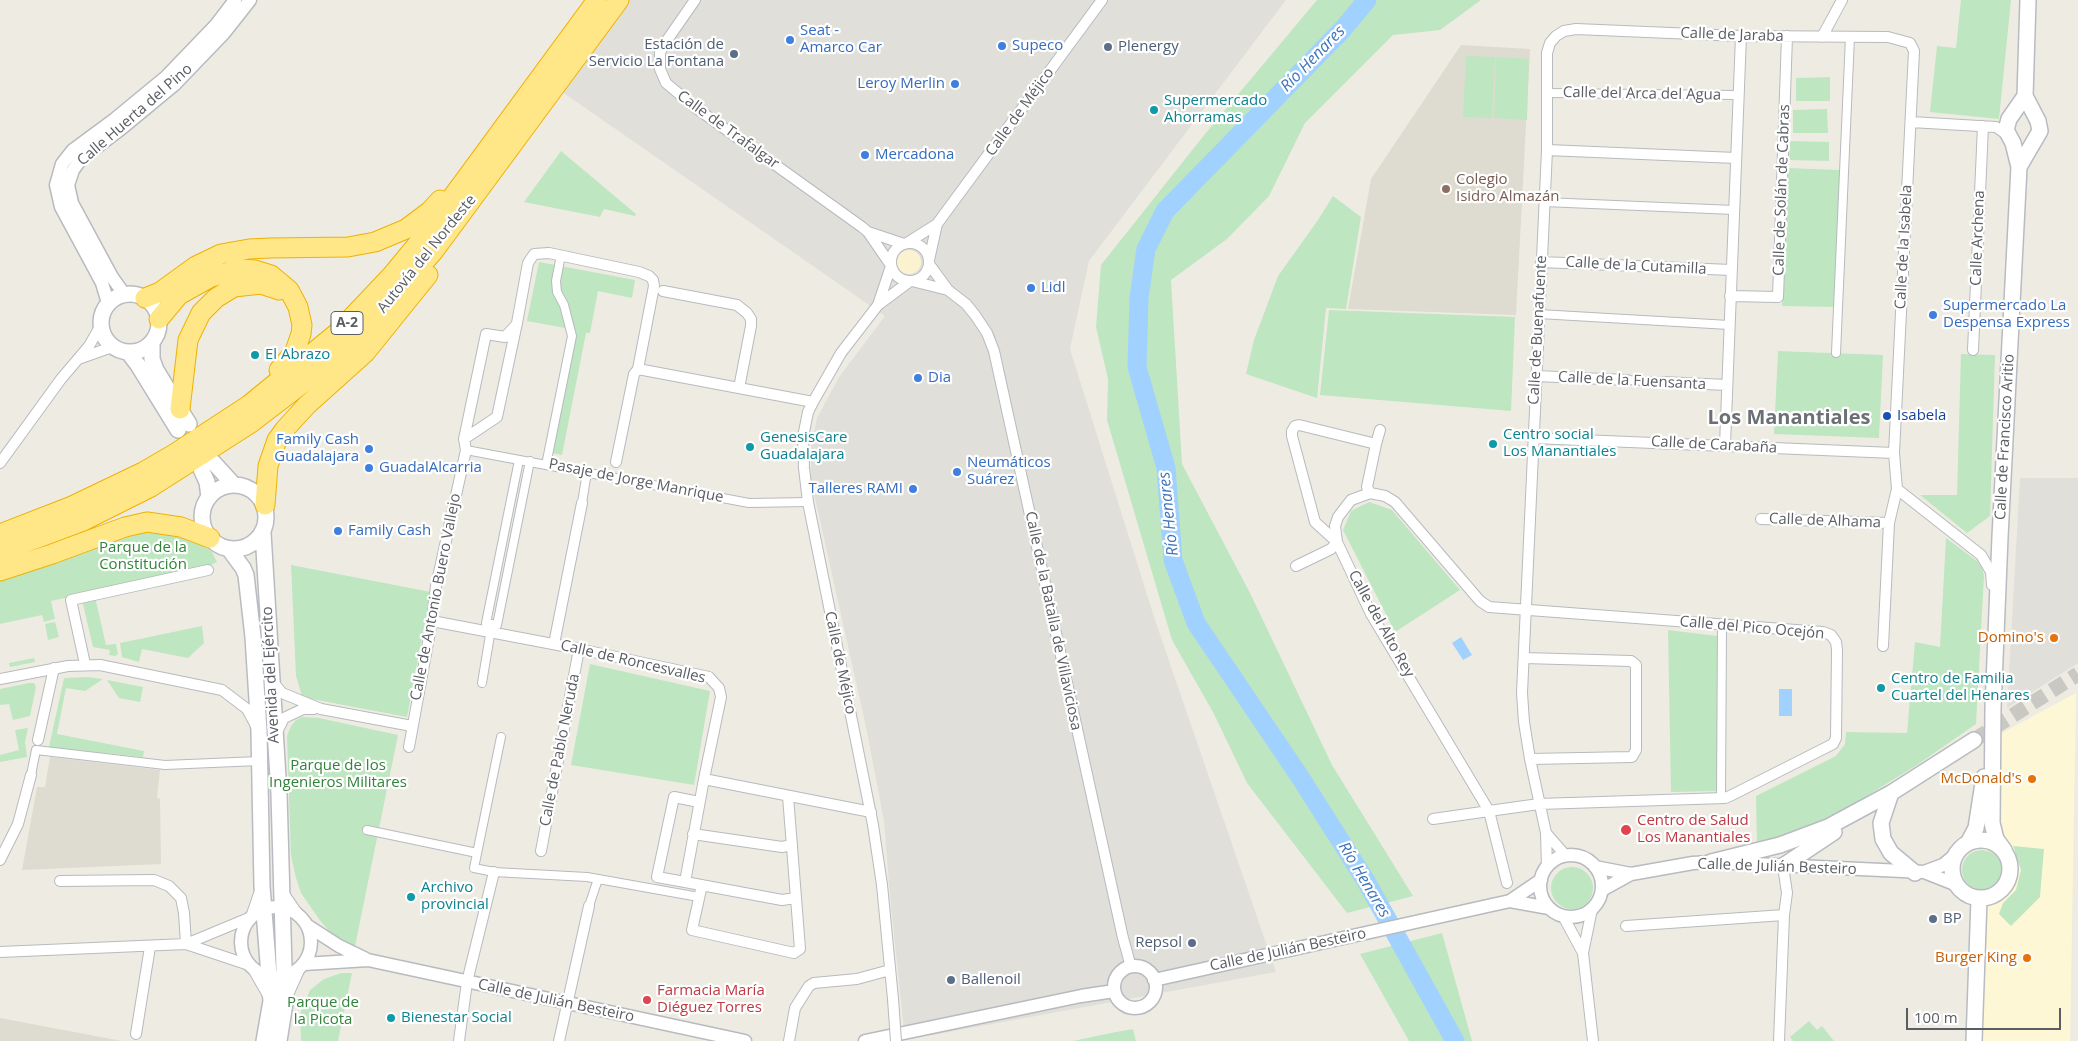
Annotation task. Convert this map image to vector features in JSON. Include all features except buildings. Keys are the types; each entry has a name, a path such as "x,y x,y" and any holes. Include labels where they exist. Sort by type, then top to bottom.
{"highway":[{"path":"145,298 160,292 196,266 221,254 256,249 348,247 375,242 406,229 430,211 441,199 588,0"},
{"name":"Autovía del Nordeste","path":"0,532 72,506 143,472 174,454 250,405 329,340 360,310 420,242 598,0"},
{"name":"Autovía del Nordeste","path":"0,552 83,521 151,487 229,439 299,388 372,321 427,258 619,0"},
{"path":"264,505 268,466 277,440 301,412 365,353 414,294 512,158 555,88"},
{"path":"0,532 140,465 240,402 279,370 295,351 301,334 298,307 289,290 278,279 263,272 240,269 211,277 189,289 172,302 159,319"},
{"path":"182,421 188,340 195,323 208,304 230,289 252,283 269,285 277,289 298,307"},
{"path":"0,571 125,527 148,522 181,527 210,538"}],"main road":[{"path":"2007,129 2026,146 2035,141 2040,131 2040,126 2025,96 2028,0"},
{"path":"2007,129 2025,96"},
{"path":"2007,129 2025,112 2034,117"},
{"name":"Calle de Francisco Aritio","path":"2004,850 1996,839 1992,823 1993,708 2019,166 2007,129"},
{"name":"Calle de Francisco Aritio","path":"2019,166 2035,141"},
{"path":"152,343 137,352 128,352 112,347 102,334 101,325 101,317 108,303 124,294 135,294 152,303 159,319 158,332 152,343 152,359 182,421"},
{"path":"128,352 182,421"},
{"path":"209,497 206,482 207,466 234,485"},
{"path":"234,485 256,492 264,505 267,519 263,533 254,543 247,547 229,549 221,547 210,538 202,522 202,513 209,497 216,491 234,485"},
{"name":"Avenida del Ejército","path":"263,533 274,737 279,794 284,977 278,1002 264,1041"},
{"name":"Avenida del Ejército","path":"229,549 246,575 250,603 259,731 262,886 268,977 278,1002 279,1041"},
{"name":"Calle de Francisco Aritio","path":"1968,843 1978,821 1993,708"},
{"path":"1711,862 1770,848 1813,834 1891,793 1974,740"},
{"path":"1783,866 1873,808 1891,793"},
{"path":"1891,793 1881,823 1883,839 1891,853 1919,872"},
{"path":"1987,840 2004,850 2009,860 2010,872 2007,883 2000,892 1990,897 1979,898 1969,896 1957,885 1952,873 1955,855 1968,843 1987,840"},
{"path":"1974,1041 1979,898"}],"street":[{"path":"108,303 102,283 61,208 56,185 62,164 72,150 115,120 166,76 216,25 235,0"},
{"name":"Calle Huerta del Pino","path":"124,294 112,277 72,203 68,185 73,170 81,159 174,85 224,33 250,0"},
{"name":"Calle de Trafalgar","path":"695,0 660,53 660,69 666,83 696,108 868,232 905,243"},
{"name":"Calle de Méjico","path":"905,243 937,224 1102,0"},
{"path":"1822,37 1842,0"},
{"name":"Calle de Jaraba","path":"1556,36 1564,31 1576,29 1740,36 1888,37 1910,43"},
{"name":"Calle de Buenafuente","path":"1547,867 1546,833 1530,759 1524,722 1522,693 1547,150 1547,52 1550,43 1556,36"},
{"path":"1724,445 1740,36"},
{"name":"Calle de Solán de Cabras","path":"1730,296 1778,296 1787,36"},
{"path":"1836,353 1850,37"},
{"name":"Calle de la Isabela","path":"1883,646 1889,523 1896,489 1894,453 1912,122 1914,51 1910,43"},
{"name":"Calle del Arca del Agua","path":"1547,93 1738,95"},
{"path":"1912,122 2007,129"},
{"name":"Calle Archena","path":"1973,350 1983,126"},
{"path":"1547,150 1736,158"},
{"path":"1544,202 1734,210"},
{"name":"Calle de Méjico","path":"929,262 937,224"},
{"name":"Calle de Trafalgar","path":"868,232 890,265"},
{"path":"905,243 919,245 928,255 929,262 926,273 921,278 911,281 897,277 890,265 892,254 905,243"},
{"path":"464,438 497,417 528,263 534,254 541,252 561,255 639,272 649,276 653,280 654,286 638,369 634,374 613,476"},
{"path":"546,465 572,336 564,305 557,292 556,281 561,255"},
{"name":"Calle de la Batalla de Villaviciosa","path":"929,262 948,290 966,304 975,315 987,333 994,351 1120,927 1131,966"},
{"name":"Calle de la Cutamilla","path":"1541,262 1731,270"},
{"name":"Calle de Méjico","path":"878,305 890,265"},
{"name":"Calle de Méjico","path":"896,1041 882,885 871,812 808,502 803,437 812,402 841,353 878,305 911,281"},
{"name":"Calle de la Batalla de Villaviciosa","path":"911,281 948,290"},
{"path":"663,291 737,305 747,313 751,319 751,326 739,388"},
{"path":"1539,314 1729,325"},
{"name":"Calle de Antonio Buero Vallejo","path":"409,747 432,621 436,586 466,450 464,438 486,334 505,337 517,323"},
{"path":"0,463 89,346 101,325"},
{"path":"76,361 112,347"},
{"path":"638,369 812,402"},
{"name":"Calle de la Fuensanta","path":"1536,376 1727,385"},
{"path":"1296,566 1331,549 1337,542 1315,522 1292,431 1299,425 1376,444"},
{"path":"1380,430 1368,487 1370,493 1385,496 1395,502 1483,604 1489,607 1525,610"},
{"name":"Calle de Carabaña","path":"1533,438 1894,453"},
{"name":"Pasaje de Jorge Manrique","path":"466,450 748,502 808,502"},
{"path":"491,628 486,623 519,460"},
{"path":"491,628 497,626 530,461"},
{"path":"554,644 587,472"},
{"path":"1896,489 1981,555 1991,572 1992,587 1998,605"},
{"name":"Calle del Alto Rey","path":"1370,493 1354,498 1344,507 1335,526 1337,542 1371,614 1489,811 1507,883"},
{"name":"Calle de Alhama","path":"1761,519 1889,523"},
{"path":"85,664 71,600 208,570"},
{"name":"Calle del Pico Ocejón","path":"1432,819 1539,804 1721,798 1738,793 1833,744 1836,738 1838,650 1836,642 1831,635 1826,633 1525,610"},
{"name":"Calle de Roncesvalles","path":"432,621 491,628 554,644 709,677 719,688 721,697 704,779"},
{"path":"1721,798 1722,625"},
{"path":"482,683 491,628"},
{"name":"Calle de Pablo Neruda","path":"541,851 579,649"},
{"path":"1524,658 1631,661 1636,665 1636,750 1632,757 1530,759"},
{"path":"0,679 54,668 85,664 100,665 222,690 247,709 259,731"},
{"path":"0,860 18,824 32,776 54,668"},
{"path":"272,681 282,693 321,709"},
{"path":"274,737 284,718 293,712 303,709 321,709 412,726"},
{"path":"501,737 474,868 494,872 598,879 699,897"},
{"path":"37,745 165,766 259,761"},
{"path":"685,882 704,779 871,812"},
{"path":"702,884 692,930 794,953 800,949 788,796"},
{"path":"699,802 674,797 657,877 782,900 796,898"},
{"path":"366,830 477,853"},
{"name":"Calle de Buenafuente","path":"1546,833 1566,856"},
{"path":"693,834 782,847 792,845"},
{"name":"Calle de Julián Besteiro","path":"1919,872 1943,865 1955,855"},
{"path":"1566,856 1579,856 1595,867 1600,874 1602,890 1597,904 1592,910 1583,915 1573,917 1563,916 1549,908 1542,895 1541,880 1547,867 1556,860 1566,856"},
{"name":"Calle de Julián Besteiro","path":"1602,890 1631,874 1674,866 1711,862 1919,872 1957,885"},
{"path":"1779,1041 1784,915 1787,893 1783,866"},
{"name":"Calle de Julián Besteiro","path":"1595,867 1631,874"},
{"path":"459,1041 468,982 494,872"},
{"path":"559,1041 589,906 598,879"},
{"path":"60,881 154,880 169,886 180,898 184,912 186,944"},
{"name":"Calle de Julián Besteiro","path":"1154,980 1510,901 1541,880"},
{"path":"262,886 251,917 244,926 240,942 242,954 278,1002 310,953 311,938 308,926 281,889"},
{"name":"Calle de Julián Besteiro","path":"1510,901 1549,908"},
{"path":"1,954 186,944 251,917 264,908 282,907 297,913"},
{"path":"1592,910 1583,953 1593,1041"},
{"path":"1626,926 1784,915"},
{"path":"1563,916 1583,953"},
{"name":"Calle de Julián Besteiro","path":"308,926 339,946 368,960 711,1037 745,1041"},
{"path":"186,944 251,967 268,977 284,977 302,966"},
{"path":"136,1034 150,947"},
{"name":"Calle de Julián Besteiro","path":"302,966 368,960"},
{"path":"1131,966 1145,969 1154,980 1155,992 1150,1001 1140,1008 1126,1006 1118,1000 1114,990 1116,978 1122,970 1131,966"},
{"path":"789,1041 795,1008 808,986 814,983 857,979 890,970"},
{"path":"865,1041 1114,990"}],"shaded area":[{"path":"619,0 1286,0 1089,261 1070,349 1155,620 1276,972 905,1040 884,821 866,727 811,480 811,448 817,418 839,377 885,316 555,87"},
{"name":"Colegio Isidro Almazán","path":"1461,45 1530,49 1516,315 1348,309 1371,179"},
{"path":"2020,478 2078,478 2078,663 2007,708"},
{"path":"2076,693 2070,1041 1976,1041 1979,899 1991,739"},
{"path":"50,757 160,770 157,798 160,799 161,864 22,870 37,787 45,787"},
{"path":"0,1018 122,1041 0,1041"}],"green space":[{"path":"1317,0 1481,0 1440,30 1393,35 1305,123 1269,196 1227,239 1171,280 1182,464 1250,593 1332,765 1413,896 1347,913 1247,783 1214,714 1172,640 1107,420 1108,379 1096,327 1101,265 1205,134"},
{"path":"1961,0 2011,0 1999,119 1930,112 1937,46 1956,48"},
{"path":"1466,56 1495,57 1492,118 1463,117"},
{"path":"1496,57 1529,59 1527,120 1494,118"},
{"path":"1830,77 1830,101 1796,101 1796,78"},
{"path":"1827,109 1828,133 1793,133 1793,110"},
{"path":"1790,141 1829,142 1829,161 1789,160"},
{"path":"561,151 636,214 635,216 604,209 600,217 524,202"},
{"path":"1788,168 1840,170 1834,307 1782,306"},
{"path":"1333,196 1361,217 1346,309 1326,308 1317,398 1246,374 1254,340 1278,276"},
{"path":"539,262 635,280 632,298 598,291 590,333 586,333 562,455 552,453 576,330 527,321"},
{"path":"1329,310 1515,317 1511,411 1320,395"},
{"path":"1778,351 1883,355 1879,438 1774,434"},
{"path":"1961,354 1995,355 1990,516 1967,533 1920,495 1957,495"},
{"path":"1369,502 1392,510 1460,590 1395,632 1343,530 1351,511"},
{"name":"Parque de la Constitución","path":"156,532 192,538 212,552 217,562 206,567 51,601 55,619 44,622 42,615 0,624 0,580 116,540 141,533"},
{"path":"1946,538 1977,561 1982,568 1984,576 1976,724 1917,765 1837,814 1799,832 1757,845 1756,796 1836,756 1845,744 1846,732 1907,733 1915,642 1940,647"},
{"name":"Parque de los Ingenieros Militares","path":"291,565 431,592 407,717 302,696 296,676"},
{"path":"95,597 106,645 116,644 118,654 115,656 109,655 110,650 93,647 82,600"},
{"path":"55,622 59,637 48,640 45,624"},
{"path":"202,626 204,643 188,658 142,649 139,662 122,657 120,643"},
{"path":"1668,630 1717,636 1717,791 1671,792"},
{"path":"34,658 35,662 10,667 9,663"},
{"path":"590,664 710,691 694,785 571,765"},
{"path":"87,677 103,679 85,691 66,688 57,734 144,751 143,757 49,747 64,678"},
{"path":"107,680 143,687 140,702 119,698"},
{"path":"34,683 36,687 30,716 13,720 9,704 0,705 0,689"},
{"name":"Parque de los Ingenieros Militares","path":"302,717 319,718 398,735 354,951 328,930 319,919 301,893 296,878 291,855 287,736 291,726"},
{"path":"28,728 25,742 27,757 0,762 0,755 19,750 15,730"},
{"path":"2013,846 2044,849 2040,897 2011,926 1999,914 2003,903 2016,890 2021,870"},
{"path":"1982,850 1996,856 2002,870 1996,884 1982,890 1968,884 1962,870 1968,856"},
{"path":"1572,867 1587,873 1593,888 1587,903 1572,909 1557,903 1551,888 1557,873"},
{"path":"1442,933 1472,1041 1409,1041 1360,954"},
{"name":"Parque de la Picota","path":"341,973 352,973 338,1041 301,1041 300,1014 310,990 324,979"},
{"path":"1809,1021 1817,1030 1822,1026 1834,1041 1793,1041 1790,1037"},
{"path":"1133,1029 1136,1041 1073,1041 1111,1033"}],"sand":[{"path":"909,250 914,251 920,257 920,267 914,273 909,274 904,273 898,267 897,262 898,257 904,251"}],"water":[{"path":"1461,637 1472,655 1463,660 1452,643"},
{"path":"1779,689 1792,689 1792,716 1779,716"}],"waterway":[{"name":"Río Henares","path":"1367,0 1342,30 1165,211 1146,249 1139,298 1137,367 1166,468 1173,560 1196,623 1300,777 1366,881 1455,1041"}],"tunnel":[{"path":"1974,740 2078,674"}],"place":[{"name":"Seat - Amarco Car","path":"790,40"},
{"name":"Supeco","path":"1002,46"},
{"name":"Plenergy","path":"1108,47"},
{"name":"Estación de Servicio La Fontana","path":"734,54"},
{"name":"Leroy Merlin","path":"955,84"},
{"name":"Supermercado Ahorramas","path":"1154,110"},
{"name":"Mercadona","path":"865,155"},
{"name":"Colegio Isidro Almazán","path":"1446,189"},
{"name":"Lidl","path":"1031,288"},
{"name":"Supermercado La Despensa Express","path":"1933,315"},
{"name":"El Abrazo","path":"255,355"},
{"name":"Dia","path":"918,378"},
{"name":"Isabela","path":"1887,416"},
{"name":"Centro social Los Manantiales","path":"1493,444"},
{"name":"GenesisCare Guadalajara","path":"750,447"},
{"name":"Family Cash Guadalajara","path":"369,449"},
{"name":"GuadalAlcarria","path":"369,468"},
{"name":"Neumáticos Suárez","path":"957,472"},
{"name":"Talleres RAMI","path":"913,489"},
{"name":"Family Cash","path":"338,531"},
{"name":"Domino's","path":"2054,638"},
{"name":"Centro de Familia Cuartel del Henares","path":"1881,688"},
{"name":"McDonald's","path":"2032,779"},
{"name":"Centro de Salud Los Manantiales","path":"1626,830"},
{"name":"Archivo provincial","path":"411,897"},
{"name":"BP","path":"1933,919"},
{"name":"Repsol","path":"1192,943"},
{"name":"Burger King","path":"2027,958"},
{"name":"Ballenoil","path":"951,980"},
{"name":"Farmacia María Diéguez Torres","path":"647,1000"},
{"name":"Bienestar Social","path":"391,1018"}],"district":[{"name":"Los Manantiales","path":"1789,418"}]}
